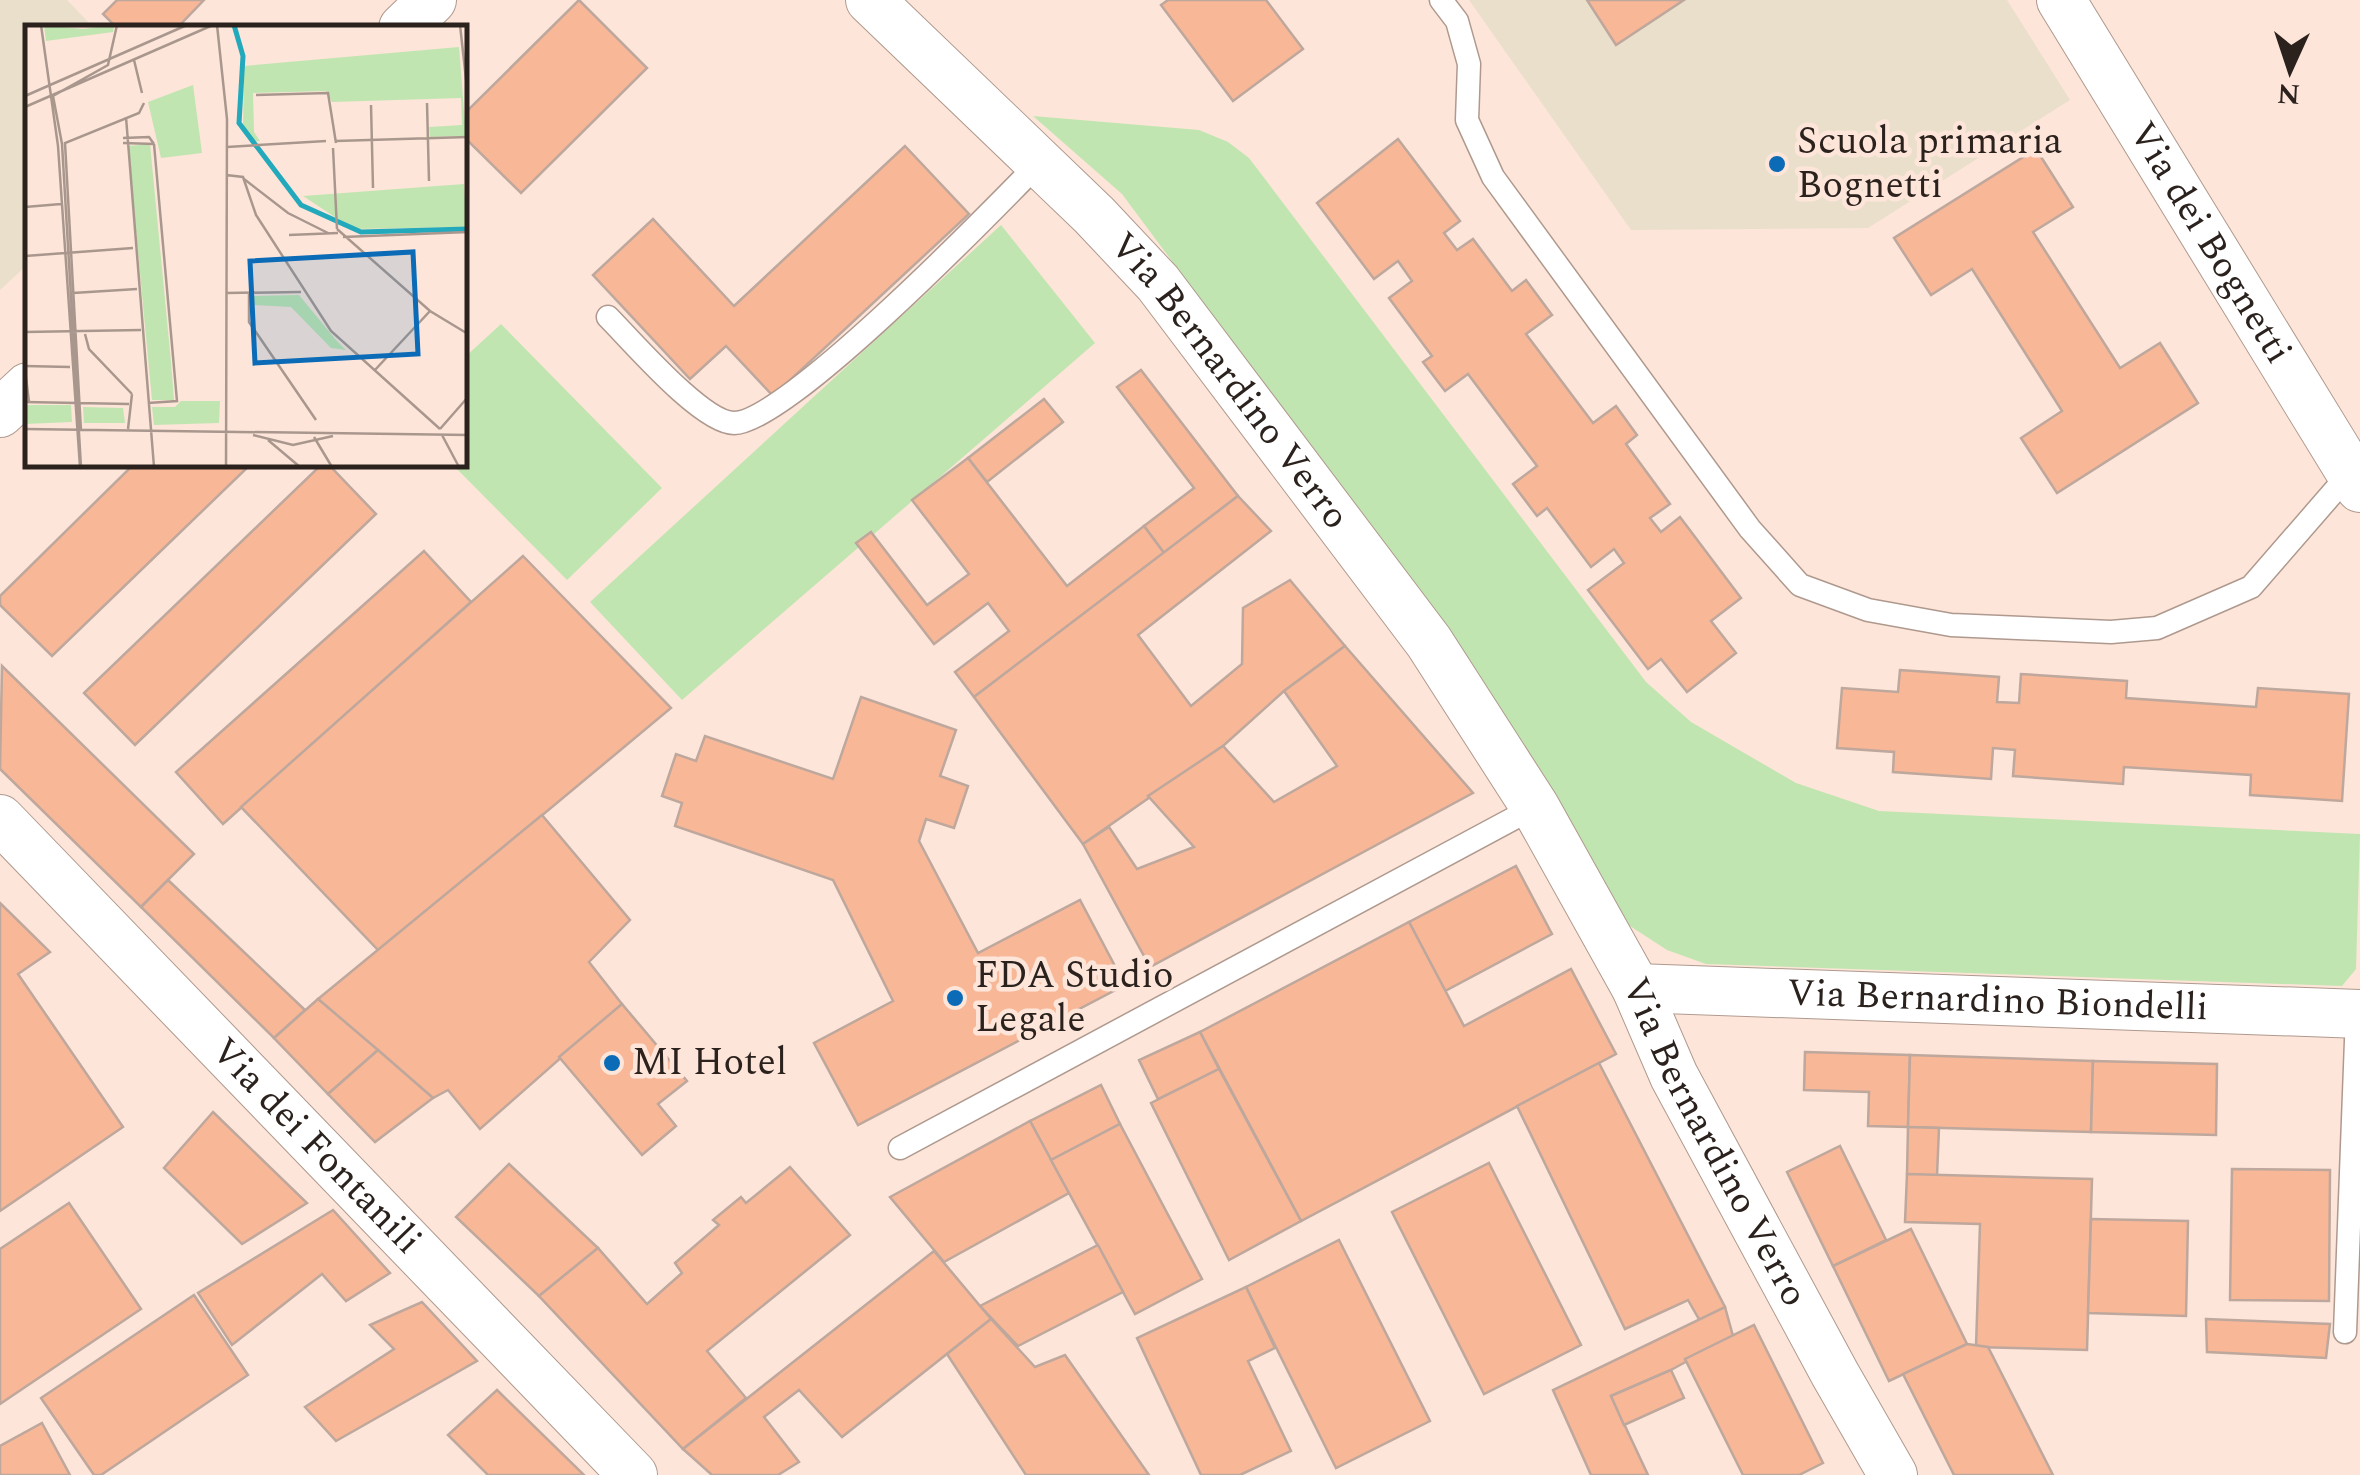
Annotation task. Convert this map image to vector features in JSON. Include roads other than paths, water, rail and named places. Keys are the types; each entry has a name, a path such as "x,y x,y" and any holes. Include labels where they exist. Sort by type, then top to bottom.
{"street":[{"name":"Via Bernardino Verro","path":"870,0 1158,283 1428,642 1534,807 1636,988 1674,1076 1893,1475"},
{"name":"Via dei Bognetti","path":"2061,0 2355,480"},
{"path":"0,413 25,389"},
{"name":"Via dei Fontanili","path":"0,819 633,1475"},
{"name":"Via Bernardino Biondelli","path":"1636,988 2358,1014"}],"lane":[{"path":"1442,0 1457,21 1469,64 1467,120 1493,178 1750,530 1800,585 1868,610 1951,624 2111,632 2156,628 2251,587 2355,480"},
{"path":"608,317 703,412 733,424 757,416 810,382 975,229 1039,163"},
{"path":"900,1148 1534,807"},
{"path":"2346,1332 2358,1014"}],"place":[{"name":"Scuola primaria Bognetti","path":"1777,164"},
{"name":"FDA Studio Legale","path":"955,998"},
{"name":"MI Hotel","path":"612,1063"}]}
